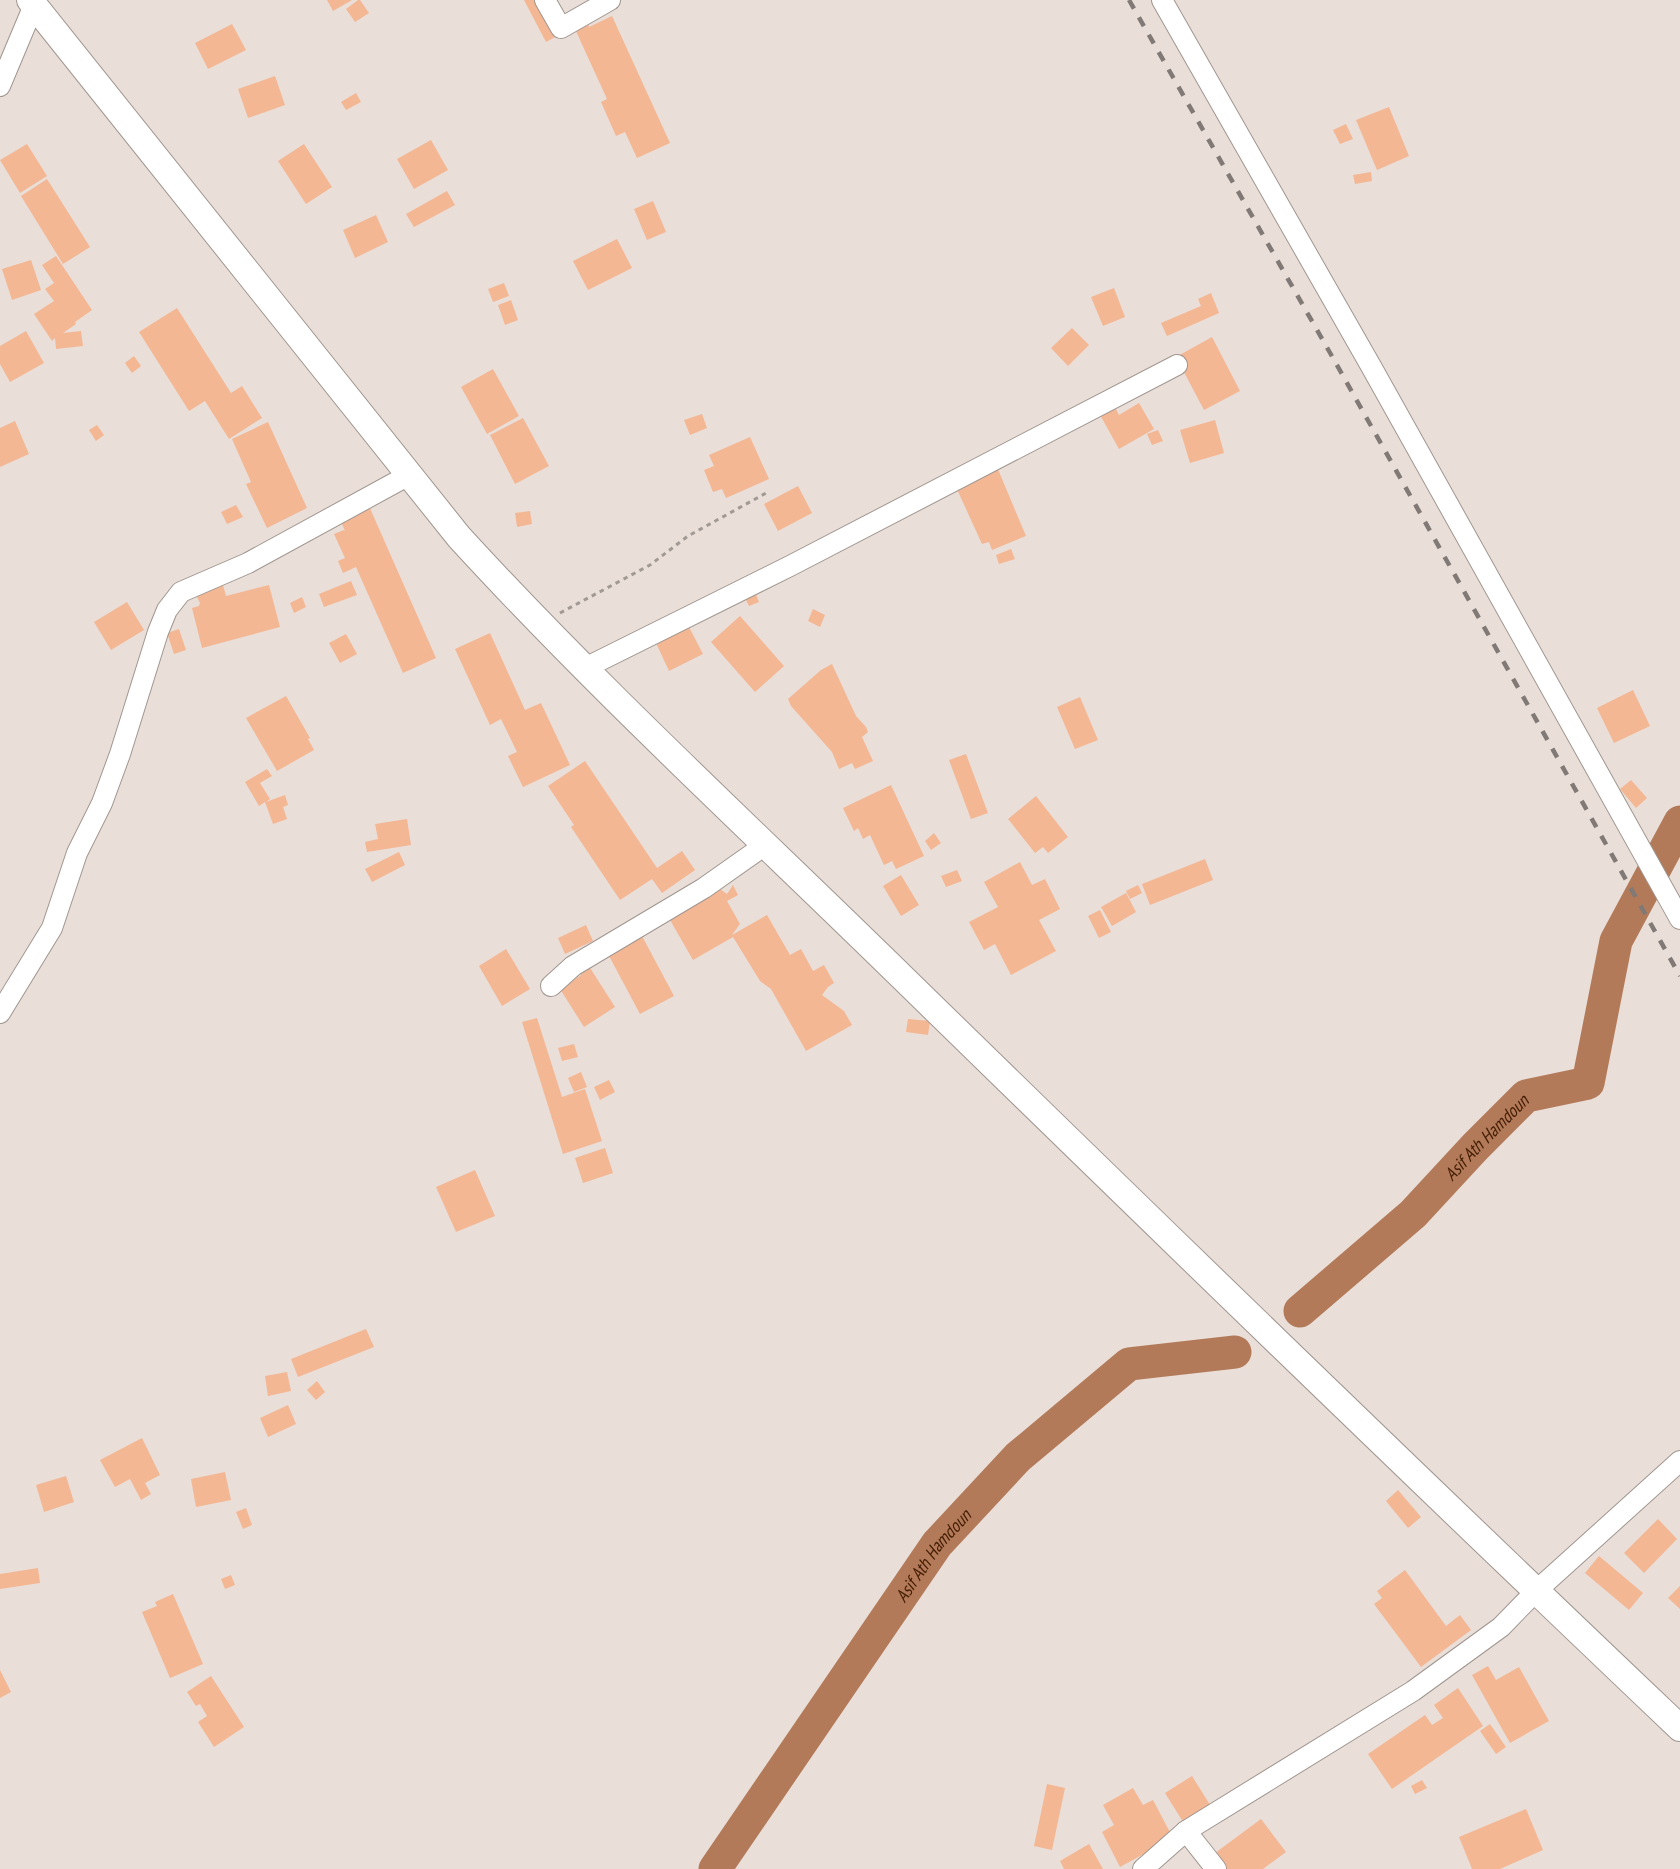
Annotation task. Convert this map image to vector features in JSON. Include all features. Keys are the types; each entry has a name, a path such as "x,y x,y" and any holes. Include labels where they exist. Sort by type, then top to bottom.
{"main road":[{"path":"32,3 459,537 540,623 1206,1274 1680,1728"}],"street":[{"path":"545,0 561,28 610,0"},
{"path":"1162,0 1372,368 1680,919"},
{"path":"0,86 32,3"},
{"path":"585,668 780,571 1177,365"},
{"path":"0,1013 52,928 77,854 102,802 120,754 167,610 182,592 248,562 409,475"},
{"path":"551,986 573,966 704,888 765,845"},
{"path":"1143,1869 1186,1830 1413,1691 1501,1627 1536,1591 1680,1461"},
{"path":"1186,1830 1216,1869"}],"path":[{"path":"540,623 650,565 688,537 768,492"}],"building":[{"path":"327,0 352,0 333,11"},
{"path":"358,0 369,13 355,22 346,9"},
{"path":"524,0 538,0 557,36 546,42"},
{"path":"612,16 670,143 637,158 625,132 616,136 601,102 607,99 575,29 588,23 589,27"},
{"path":"232,24 246,50 208,69 195,43"},
{"path":"275,76 285,105 248,118 238,89"},
{"path":"356,93 361,102 346,110 341,102"},
{"path":"1389,107 1409,156 1377,170 1356,120"},
{"path":"1346,124 1353,139 1340,144 1333,130"},
{"path":"431,140 448,170 414,189 397,159"},
{"path":"27,144 47,176 20,193 0,160"},
{"path":"304,144 332,187 306,204 278,161"},
{"path":"1371,172 1372,181 1355,184 1353,175"},
{"path":"47,179 90,247 63,264 21,196"},
{"path":"447,191 455,205 414,227 406,214"},
{"path":"653,201 666,232 647,240 634,209"},
{"path":"376,215 388,242 355,258 343,230"},
{"path":"617,239 632,268 588,290 573,261"},
{"path":"56,256 92,310 63,333 81,331 83,346 56,349 55,338 52,341 34,314 54,301 45,289 54,283 42,265"},
{"path":"31,260 41,290 12,300 2,269"},
{"path":"504,283 509,296 493,302 488,289"},
{"path":"1114,288 1125,317 1103,326 1091,297"},
{"path":"1211,293 1219,313 1167,336 1161,323 1201,306 1198,299"},
{"path":"511,300 518,320 505,325 498,305"},
{"path":"177,308 231,393 242,386 262,418 229,439 205,401 189,411 139,332"},
{"path":"1072,328 1089,345 1068,366 1051,348"},
{"path":"26,331 44,363 10,382 0,364 0,346"},
{"path":"1212,337 1240,391 1204,410 1176,357"},
{"path":"134,356 141,366 132,373 125,363"},
{"path":"493,369 519,416 487,434 461,387"},
{"path":"1139,403 1154,429 1119,449 1099,413 1114,405 1119,415"},
{"path":"702,414 707,428 690,435 684,420"},
{"path":"523,418 549,466 515,484 490,435"},
{"path":"1215,420 1224,453 1190,463 1180,430"},
{"path":"15,421 29,454 0,467 0,428"},
{"path":"268,422 307,508 267,528 246,484 251,482 232,439"},
{"path":"97,425 104,435 96,441 89,430"},
{"path":"1158,430 1163,441 1152,445 1147,434"},
{"path":"750,437 769,479 726,498 722,489 713,492 704,470 714,466 709,455"},
{"path":"997,467 1026,536 992,550 989,542 982,544 955,485"},
{"path":"798,486 812,513 778,531 764,504"},
{"path":"236,505 243,517 227,524 221,512"},
{"path":"369,506 436,658 403,673 356,567 343,573 338,561 345,558 334,534 345,531 340,519"},
{"path":"530,511 532,524 517,527 515,513"},
{"path":"1011,549 1015,559 999,564 996,555"},
{"path":"351,581 357,595 324,607 319,594"},
{"path":"223,585 226,596 269,585 280,627 202,648 192,608 199,606 200,603 195,593"},
{"path":"755,592 759,602 749,606 744,596"},
{"path":"302,597 306,607 294,613 290,603"},
{"path":"127,602 144,630 111,650 94,622"},
{"path":"813,609 825,615 820,627 808,621"},
{"path":"740,616 784,666 755,692 711,642"},
{"path":"689,627 703,654 669,671 656,643"},
{"path":"179,629 186,650 174,654 167,633"},
{"path":"490,633 525,710 541,703 570,765 523,787 508,756 517,752 501,719 490,725 455,649"},
{"path":"346,634 357,654 340,663 329,643"},
{"path":"832,664 856,716 868,732 862,737 873,761 855,769 852,763 839,769 832,752 791,706 788,699 821,670"},
{"path":"1633,690 1650,726 1614,743 1597,708"},
{"path":"286,696 310,738 308,739 314,750 277,771 246,718"},
{"path":"1080,697 1098,740 1075,749 1057,707"},
{"path":"966,754 988,813 971,819 949,760"},
{"path":"585,761 657,868 682,851 695,870 662,893 652,879 620,900 571,827 574,825 548,786"},
{"path":"267,769 272,776 260,783 270,799 266,802 285,795 288,805 283,807 287,819 273,824 265,802 259,806 245,782"},
{"path":"1631,780 1647,798 1636,808 1620,789"},
{"path":"891,785 924,856 896,869 892,861 884,865 870,835 863,839 858,828 854,831 843,808"},
{"path":"1036,796 1068,837 1048,853 1043,847 1035,853 1008,819"},
{"path":"407,819 411,845 367,852 365,842 378,839 375,824"},
{"path":"934,833 941,843 931,850 925,841"},
{"path":"399,852 405,865 372,882 365,869"},
{"path":"1205,859 1213,880 1150,905 1142,884"},
{"path":"1020,862 1032,885 1045,879 1060,909 1039,920 1056,951 1011,975 995,944 984,950 969,922 998,907 984,882"},
{"path":"957,870 962,881 946,887 941,876"},
{"path":"901,875 919,905 901,916 883,886"},
{"path":"715,885 727,894 733,885 738,895 727,901 740,924 732,935 767,915 790,955 801,949 813,971 824,965 834,983 822,995 844,1011 852,1025 806,1051 771,989 760,981 733,937 693,960 666,913"},
{"path":"1138,885 1142,893 1130,899 1126,891"},
{"path":"1126,893 1136,912 1112,926 1101,907"},
{"path":"1100,910 1111,932 1099,938 1088,916"},
{"path":"586,925 593,941 565,954 558,938"},
{"path":"642,936 674,996 640,1014 608,954"},
{"path":"506,949 530,989 502,1006 479,966"},
{"path":"587,963 615,1007 584,1027 560,989 581,975 577,969"},
{"path":"537,1018 562,1097 585,1089 602,1141 563,1154 522,1022"},
{"path":"908,1019 930,1021 928,1035 906,1032"},
{"path":"574,1044 578,1057 562,1061 558,1048"},
{"path":"581,1072 587,1087 574,1092 568,1078"},
{"path":"609,1080 615,1092 600,1100 594,1087"},
{"path":"605,1148 613,1173 583,1183 575,1158"},
{"path":"475,1170 495,1216 456,1232 436,1187"},
{"path":"366,1329 374,1347 298,1377 291,1359"},
{"path":"287,1372 291,1391 268,1396 265,1376"},
{"path":"317,1381 325,1392 316,1400 307,1390"},
{"path":"288,1405 296,1424 268,1437 260,1418"},
{"path":"142,1438 160,1475 145,1483 151,1494 141,1500 130,1479 115,1487 100,1460"},
{"path":"225,1472 231,1500 196,1507 191,1479"},
{"path":"66,1476 74,1502 44,1512 36,1485"},
{"path":"1398,1490 1421,1517 1408,1528 1386,1501"},
{"path":"246,1508 252,1525 243,1529 236,1512"},
{"path":"1658,1519 1677,1539 1644,1573 1624,1553"},
{"path":"1599,1556 1643,1593 1629,1610 1585,1573"},
{"path":"38,1568 40,1583 0,1589 0,1574"},
{"path":"1405,1570 1446,1626 1460,1615 1471,1630 1421,1667 1374,1604 1382,1598 1377,1591"},
{"path":"231,1575 235,1585 225,1589 221,1579"},
{"path":"1680,1586 1680,1609 1668,1598"},
{"path":"173,1594 203,1664 170,1678 142,1612 157,1606 155,1602"},
{"path":"1488,1666 1496,1680 1519,1667 1549,1721 1510,1743 1472,1675"},
{"path":"0,1670 11,1692 0,1698"},
{"path":"211,1676 244,1727 214,1747 198,1722 207,1716 200,1704 196,1706 187,1692"},
{"path":"1458,1688 1483,1726 1392,1789 1368,1754 1425,1715 1432,1725 1443,1718 1434,1705"},
{"path":"1490,1724 1506,1747 1496,1754 1480,1731"},
{"path":"1192,1776 1212,1808 1185,1825 1165,1793"},
{"path":"1422,1780 1427,1788 1415,1794 1411,1786"},
{"path":"1047,1784 1065,1788 1052,1850 1034,1846"},
{"path":"1133,1788 1143,1805 1153,1800 1173,1838 1120,1867 1102,1832 1114,1825 1103,1805"},
{"path":"1526,1809 1543,1850 1500,1869 1472,1869 1459,1837"},
{"path":"1261,1819 1286,1852 1263,1869 1221,1869 1211,1856"},
{"path":"1089,1844 1103,1869 1064,1869 1060,1861"}],"waterway":[{"name":"Asif Ath Hamdoun","path":"1300,1311 1413,1214 1526,1096 1588,1083 1616,941 1680,822"},
{"name":"Asif Ath Hamdoun","path":"715,1869 937,1544 1018,1457 1129,1364 1235,1352"}],"railway":[{"path":"1129,0 1680,976"}]}
